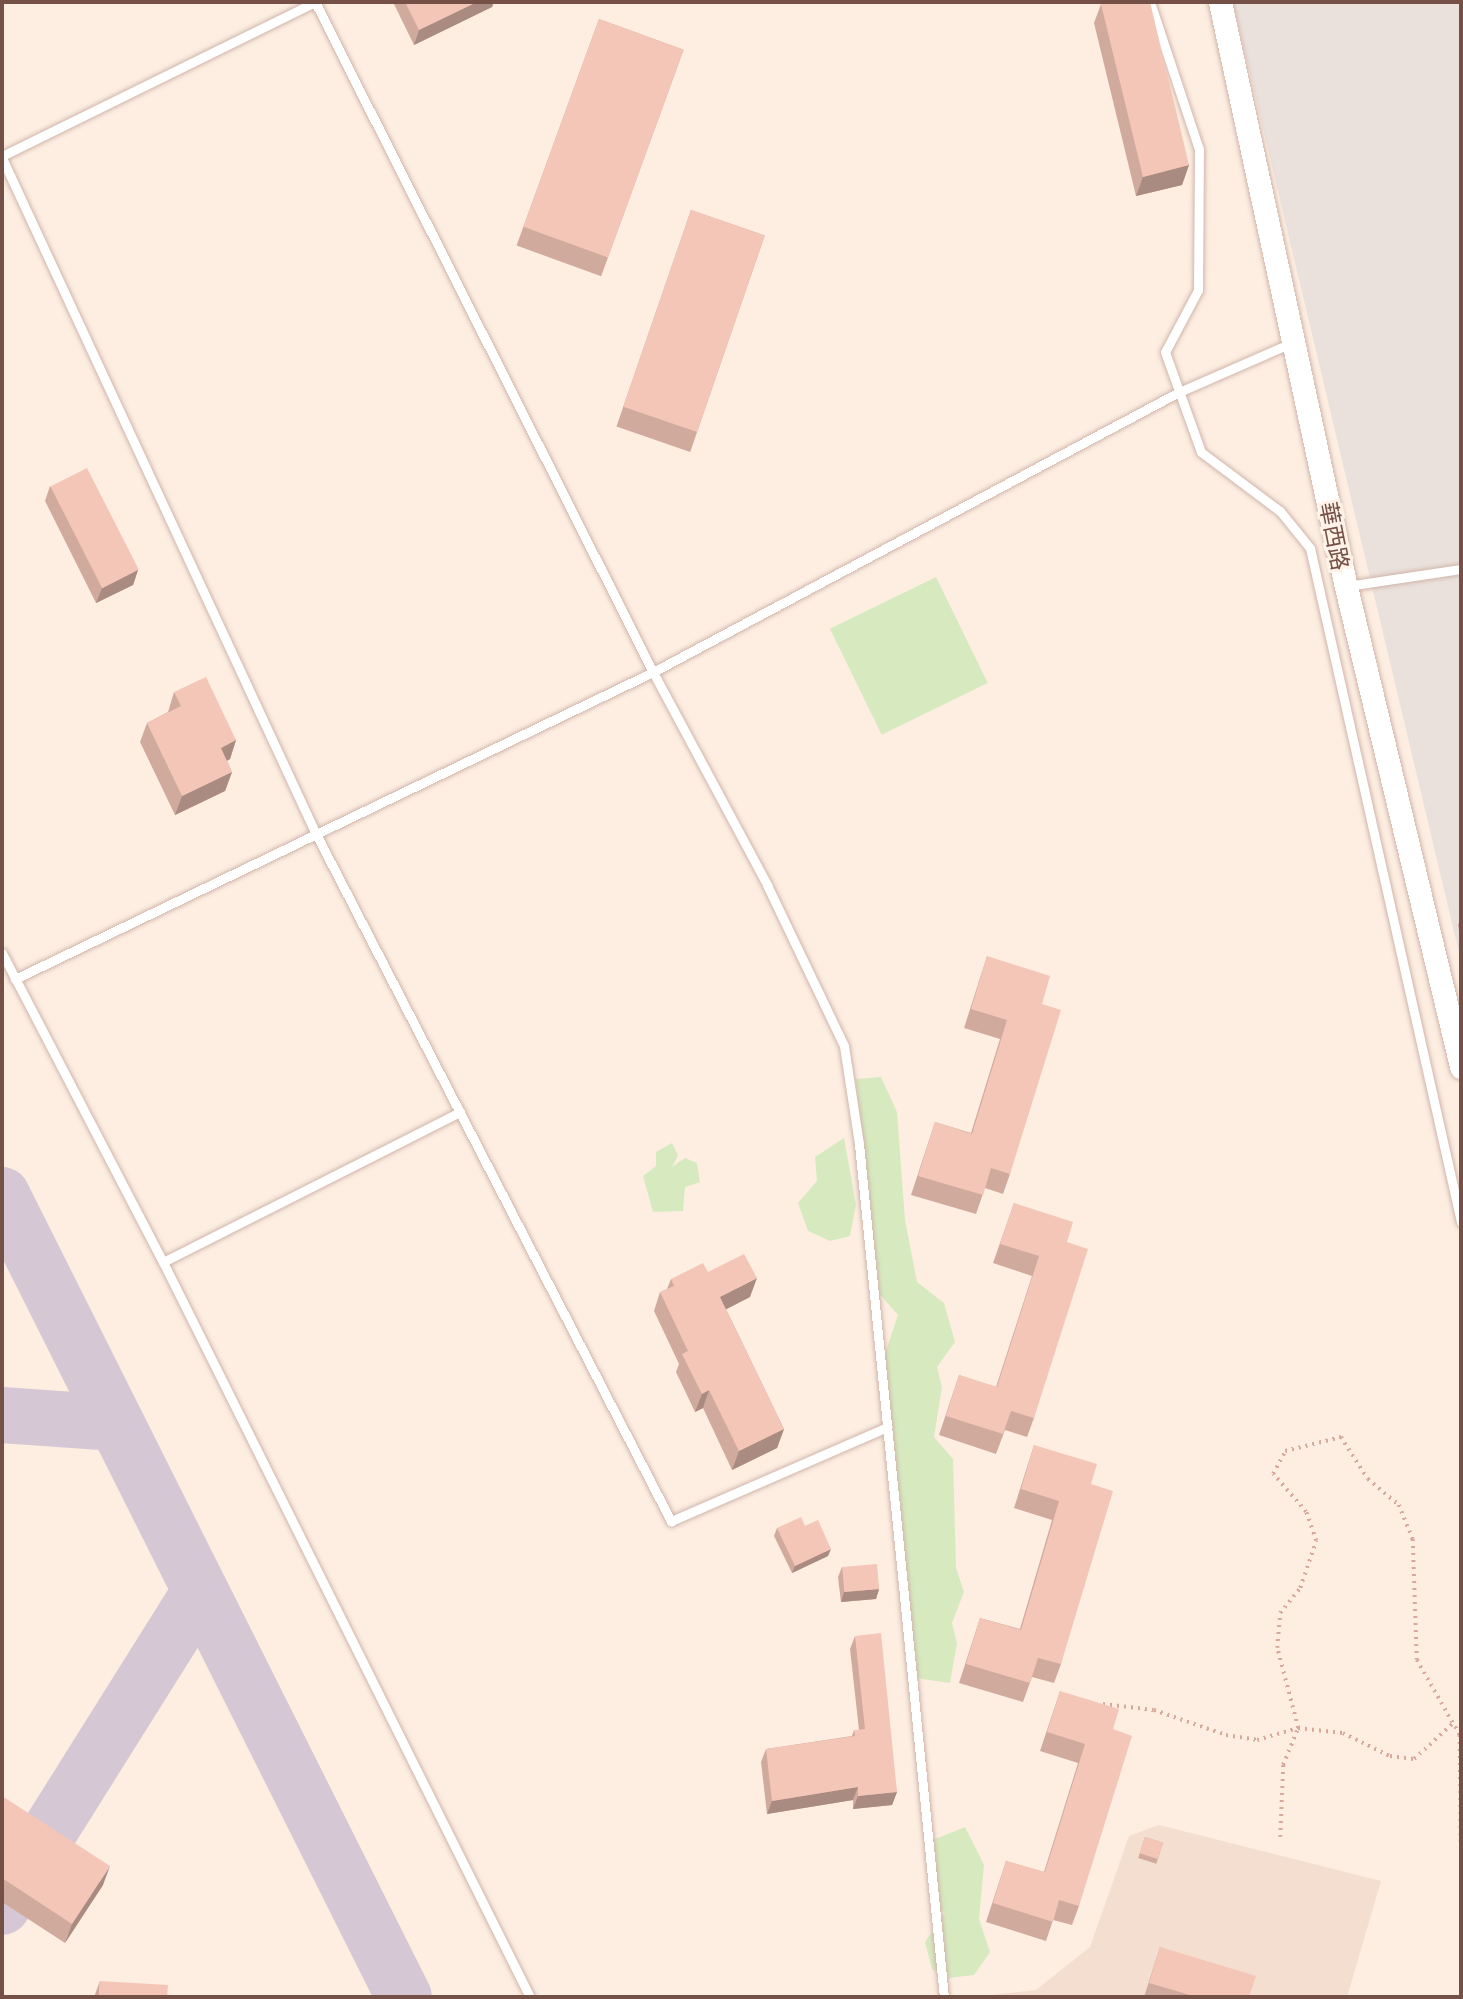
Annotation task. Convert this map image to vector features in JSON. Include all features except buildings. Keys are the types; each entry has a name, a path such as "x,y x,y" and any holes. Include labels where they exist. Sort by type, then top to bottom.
{"street":[{"name":"華西路","path":"1220,2 1296,341 1346,587 1461,1067"}],"lane":[{"path":"887,1427 671,1521 315,832 2,157 315,2 653,672 767,885 844,1046 859,1144 944,1997"},
{"path":"1150,2 1199,149 1198,290 1165,352 1201,452 1280,511 1310,548 1461,1222"},
{"path":"15,979 315,832 653,672 1179,391 1296,341"},
{"path":"1346,587 1461,569"},
{"path":"2,953 163,1262 530,1997"},
{"path":"163,1262 460,1112"}],"path":[{"path":"1280,1837 1283,1765 1298,1728 1278,1648 1280,1613 1300,1588 1316,1541 1306,1513 1273,1475 1285,1451 1341,1437 1368,1479 1399,1505 1413,1539 1417,1661 1460,1735 1461,1847"},
{"path":"1103,1704 1154,1710 1226,1735 1257,1740 1298,1728 1343,1733 1390,1755 1414,1759 1453,1723"}],"shaded area":[{"path":"1233,2 1461,2 1461,961"},
{"path":"1159,1825 1381,1881 1347,1997 974,1997 1036,1990 1090,1947 1129,1836"}],"green space":[{"path":"936,577 988,683 882,735 830,629"},
{"path":"881,1077 897,1112 905,1220 917,1282 944,1303 955,1342 937,1367 942,1387 934,1437 953,1459 956,1568 964,1592 952,1623 957,1643 950,1683 915,1678 893,1436 881,1366 898,1315 876,1290 856,1079"},
{"path":"844,1138 856,1205 850,1236 830,1241 808,1231 798,1203 817,1181 815,1157"},
{"path":"672,1143 678,1155 672,1167 685,1158 697,1163 700,1182 685,1187 683,1211 653,1212 643,1176 656,1166 656,1152"},
{"path":"965,1827 984,1865 979,1919 990,1952 974,1975 948,1978 932,1969 925,1942 945,1912 936,1908 928,1842"}],"taxiway":[{"path":"2,1195 404,1997"},
{"path":"2,1415 116,1423"},
{"path":"2,1907 200,1591"}]}
